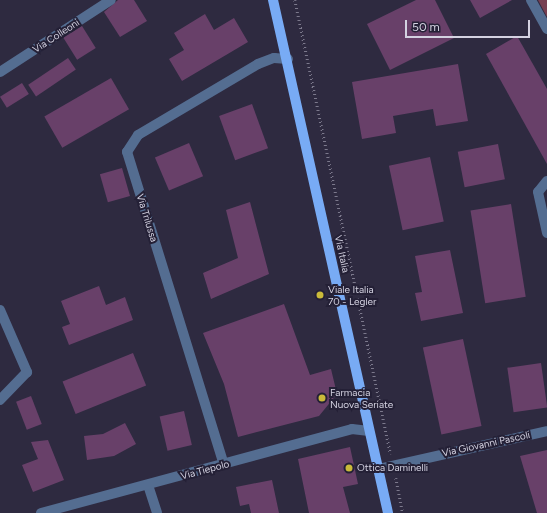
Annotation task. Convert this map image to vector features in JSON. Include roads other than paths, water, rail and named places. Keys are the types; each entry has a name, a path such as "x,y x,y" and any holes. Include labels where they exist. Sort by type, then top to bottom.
{"main road":[{"name":"Via Italia","path":"273,0 288,59 388,513"}],"street":[{"name":"Via Colleoni","path":"0,72 111,0"},
{"path":"531,0 547,29"},
{"name":"Via Trilussa","path":"224,465 127,152 138,135 258,64 274,58 288,59"},
{"path":"547,181 538,192 547,233"},
{"path":"0,310 27,372 0,400"},
{"name":"Via Tiepolo","path":"41,513 82,508 148,485 352,429 369,430"},
{"name":"Via Giovanni Pascoli","path":"379,469 547,431"},
{"path":"148,485 157,513"}],"place":[{"name":"Viale Italia 70 - Legler","path":"320,295"},
{"name":"Farmacia Nuova Seriate","path":"322,398"},
{"name":"Ottica Daminelli","path":"349,468"}]}
